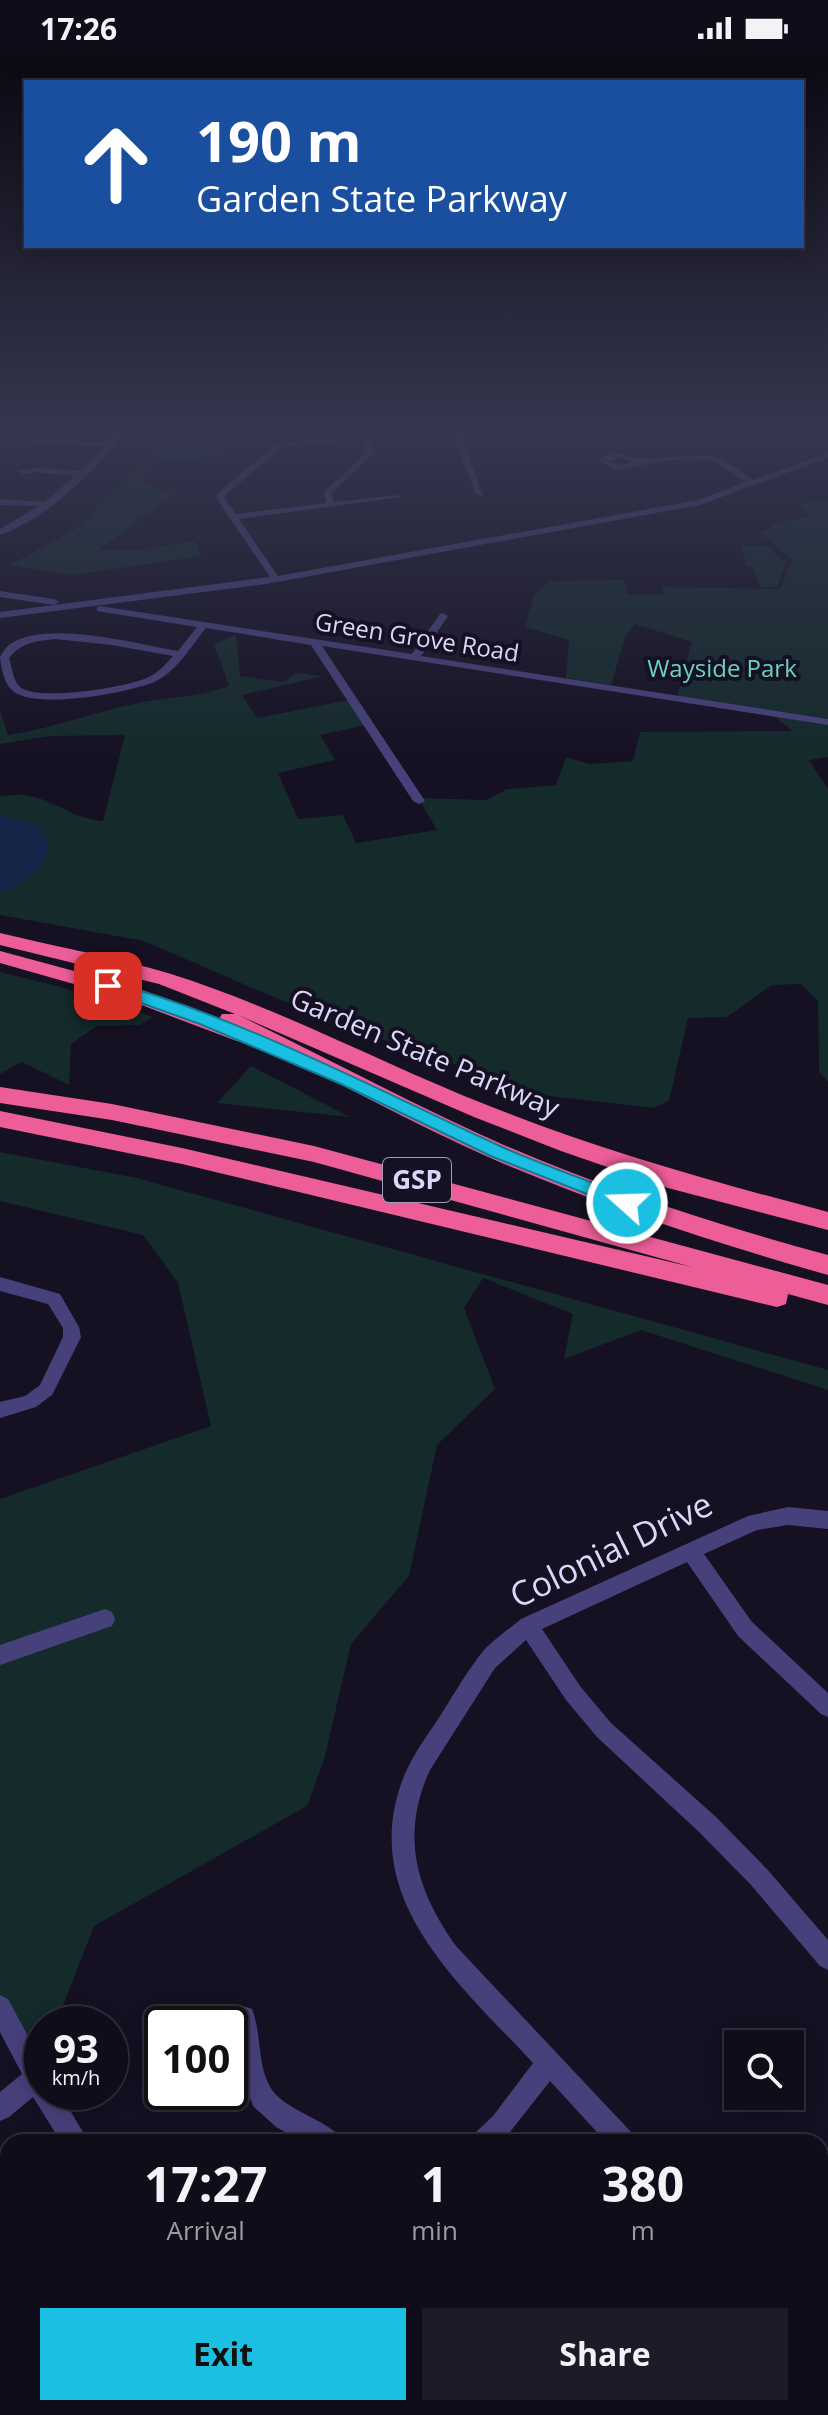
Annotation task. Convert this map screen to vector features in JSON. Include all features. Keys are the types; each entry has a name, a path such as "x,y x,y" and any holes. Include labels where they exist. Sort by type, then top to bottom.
{"highway":[{"name":"Garden State Parkway","path":"0,939 165,979 352,1053 502,1121 668,1179 828,1221"},
{"name":"Garden State Parkway","path":"0,957 85,979 175,1008 346,1080"},
{"path":"96,963 193,1002 346,1080 499,1152 587,1188 741,1240 828,1265"},
{"name":"GSP","path":"0,1095 128,1115 314,1154 828,1295"},
{"name":"GSP","path":"0,1119 271,1176 828,1309"}],"street":[{"path":"250,541 276,579"},
{"path":"0,615 276,579 485,541"},
{"name":"Green Grove Road","path":"0,594 828,722"},
{"path":"26,612 34,600"},
{"path":"123,600 123,612"},
{"path":"415,658 443,616"},
{"path":"178,654 53,635 16,643 4,658 15,688 26,695 42,698 151,680 178,654 204,625"},
{"path":"314,642 419,801"},
{"path":"0,1284 54,1299 71,1327 72,1337 46,1390 30,1402 0,1410"},
{"name":"Colonial Drive","path":"615,2134 436,1939 413,1896 402,1839 406,1806 422,1762 488,1661 507,1641 528,1626 755,1522 808,1516 828,1520"},
{"path":"690,1551 745,1629 828,1707"},
{"path":"0,1655 105,1619"},
{"path":"528,1626 573,1693 604,1730 738,1856 828,1958"},
{"path":"0,2007 24,2050"},
{"path":"248,2046 256,2091 264,2104 285,2120 314,2134"},
{"path":"492,2134 548,2063"},
{"path":"0,2108 24,2095"},
{"path":"56,2110 71,2134"}],"green space":[{"path":"54,541 111,541 99,550 144,549 194,541 202,556 72,575 10,565"},
{"name":"Wayside Park","path":"770,541 828,541 828,757 809,760 828,789 828,1082 819,1072 818,1001 801,984 772,985 727,1017 688,1018 669,1101 653,1108 541,1095 322,1018 144,941 0,915 0,796 35,797 82,817 103,821 125,735 49,736 0,744 0,710 8,735 143,702 218,690 229,686 214,644 236,635 240,676 283,682 296,673 324,676 242,695 257,718 349,700 366,725 320,735 335,760 278,773 298,819 343,815 356,843 437,830 418,798 486,800 507,789 556,785 566,757 589,764 633,761 640,732 793,731 771,714 677,696 692,642 635,624 625,638 611,685 566,678 569,640 525,627 534,595 550,581 625,580 627,595 663,595 662,587 780,589 792,560"},
{"path":"741,546 768,546 786,563 777,587 760,587 753,566 746,566"},
{"path":"0,972 61,987 153,1017 139,1025 97,1026 71,1044 69,1085 22,1062 0,1074"},
{"path":"251,1066 350,1117 217,1103"},
{"path":"0,1152 137,1178 828,1370 828,1390 641,1330 564,1359 573,1314 483,1278 464,1308 495,1389 437,1445 409,1576 351,1644 324,1760 307,1806 94,1926 63,2006 24,2006 24,2063 0,2016 0,1499 211,1426 178,1283 143,1235 0,1201"}],"water":[{"path":"0,815 39,825 50,844 42,868 8,891 0,891"}],"route":[{"path":"108,986 205,1020 346,1080 499,1152 627,1203"}]}
